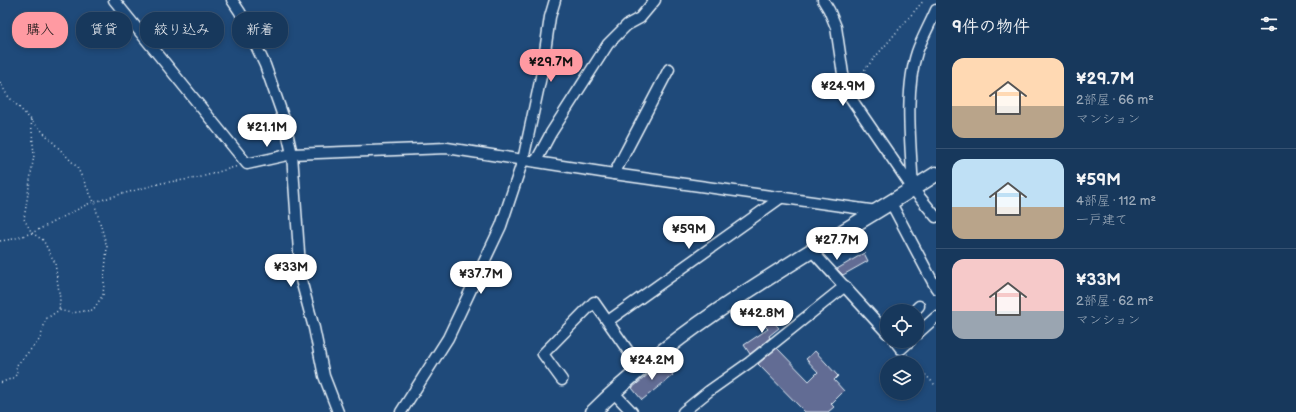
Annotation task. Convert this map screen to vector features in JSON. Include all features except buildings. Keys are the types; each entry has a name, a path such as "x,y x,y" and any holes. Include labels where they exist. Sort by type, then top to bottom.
{"highway":[{"path":"593,412 640,368 754,287 936,174"}],"street":[{"path":"114,0 247,164 292,154 447,148 614,174 877,211"},
{"path":"232,0 264,64 284,119 292,154 300,280 314,328 324,376 338,412"},
{"path":"401,412 448,338 501,226 523,160 555,0"},
{"path":"536,161 556,126 608,44 626,25 640,18 655,0"},
{"path":"823,0 836,27 847,91 850,98 913,189 936,217"},
{"path":"913,189 909,111 911,81 917,52 936,10"},
{"path":"614,174 669,69"},
{"path":"608,321 782,198"},
{"path":"891,203 936,288"},
{"path":"812,251 880,324"},
{"path":"683,412 709,391 750,362 845,286"},
{"path":"562,380 543,354 594,302 640,368"},
{"path":"924,328 936,317"},
{"path":"613,392 632,412"}],"path":[{"path":"847,91 924,0"},
{"path":"0,82 7,95 77,167 94,202 107,247 103,295 93,310 71,313 59,310 46,319 40,339 16,366 17,374 13,378 0,383"},
{"path":"31,120 34,155 24,219 32,233 42,240 54,264 60,299 59,310"},
{"path":"0,240 13,239 32,233 94,202 162,183 198,178 247,164"},
{"path":"901,348 908,356"},
{"path":"924,373 936,386"}]}
